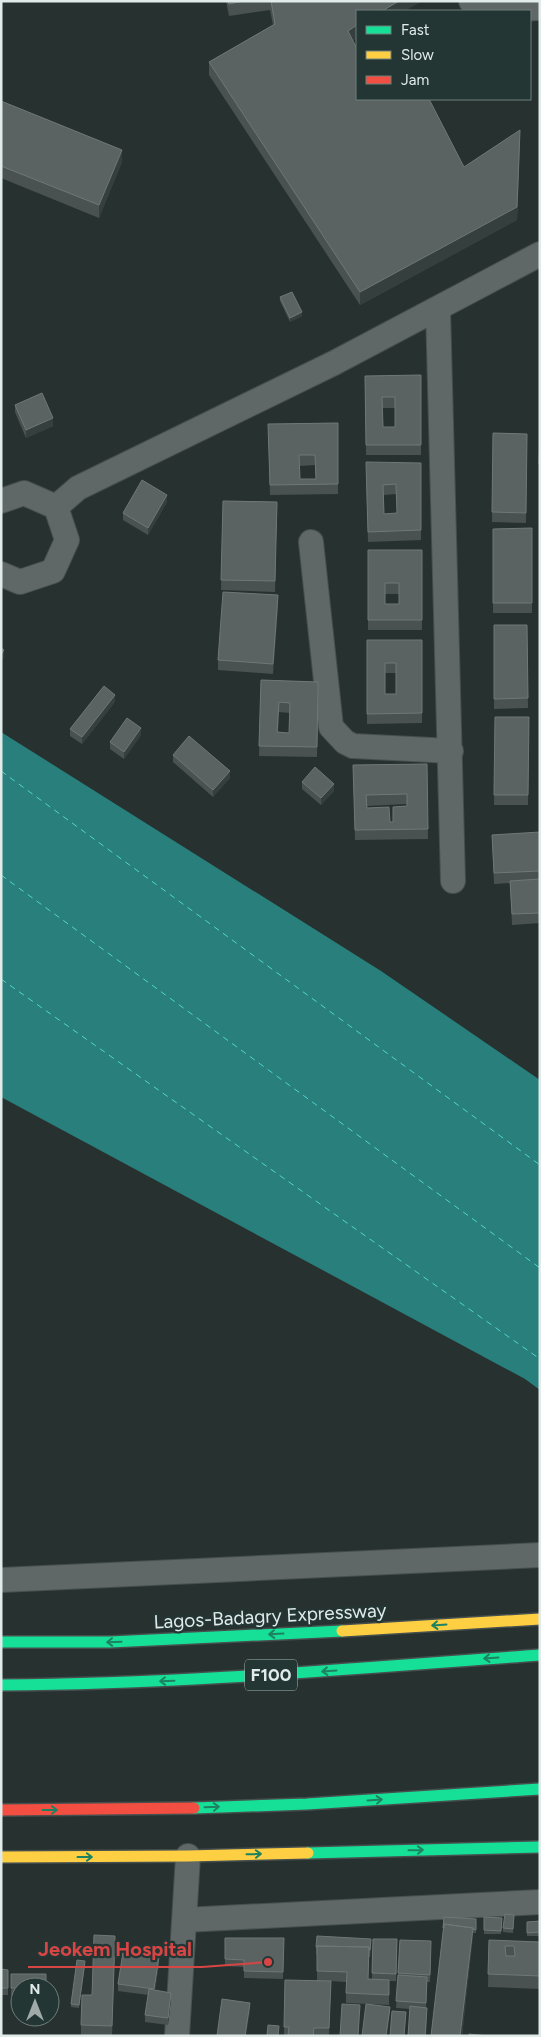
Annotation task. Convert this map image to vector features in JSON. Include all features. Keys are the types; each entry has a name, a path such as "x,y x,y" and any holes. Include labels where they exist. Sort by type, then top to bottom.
{"main road":[{"name":"Lagos-Badagry Expressway","path":"1,1642 110,1642 314,1633 540,1619"},
{"name":"F100","path":"1,1685 191,1680 540,1655"},
{"path":"1,1810 150,1809 307,1804 540,1789"},
{"path":"1,1857 188,1856 540,1847"}],"street":[{"path":"472,1 488,10 540,8"},
{"path":"56,507 78,488 334,363 540,254"},
{"path":"438,309 453,881"},
{"path":"1,501 24,493 56,507 67,540 53,571 20,582 1,574"},
{"path":"311,542 332,727 345,742 353,746 451,750"},
{"path":"1,1580 540,1555"},
{"path":"176,2036 188,1856"},
{"path":"184,1920 540,1902"}],"water":[{"path":"1,732 381,971 540,1080 540,1390 525,1379 1,1097"}],"building":[{"path":"228,1 244,1 229,4"},
{"path":"271,1 399,1 384,10 356,10 356,26 348,31 356,47 356,100 430,100 464,167 520,130 517,207 360,292 209,62 275,24"},
{"path":"1,101 122,150 99,205 1,166"},
{"path":"292,292 302,312 290,318 280,297"},
{"path":"421,375 421,445 366,445 365,376","holes":["382,397 395,397 395,427 383,427"]},
{"path":"42,393 53,418 26,430 15,405"},
{"path":"338,423 338,484 270,485 268,424","holes":["299,455 315,455 316,479 300,479"]},
{"path":"493,433 527,434 526,513 492,512"},
{"path":"366,462 421,463 421,530 368,532","holes":["396,484 397,513 384,514 383,485"]},
{"path":"142,480 167,495 148,528 123,513"},
{"path":"223,501 277,502 275,581 221,580"},
{"path":"532,528 532,603 493,603 493,529"},
{"path":"368,550 422,550 422,620 368,620","holes":["385,583 399,583 399,604 385,604"]},
{"path":"223,592 278,595 273,664 218,660"},
{"path":"494,625 527,625 528,698 494,699"},
{"path":"367,640 422,640 422,713 367,714","holes":["385,663 396,663 396,694 385,694"]},
{"path":"261,680 318,682 317,747 259,746","holes":["279,702 290,703 289,733 277,732"]},
{"path":"104,686 115,695 82,737 70,729"},
{"path":"495,717 529,717 528,795 494,795"},
{"path":"127,718 141,728 124,752 110,742"},
{"path":"189,736 230,771 213,790 173,755"},
{"path":"427,764 428,829 355,830 353,765","holes":["407,794 407,806 393,807 393,822 390,822 389,807 367,808 366,795"]},
{"path":"315,767 334,784 321,798 302,782"},
{"path":"540,832 540,871 494,873 492,835"},
{"path":"540,879 540,913 512,914 510,881"},
{"path":"505,1914 514,1915 513,1929 503,1928"},
{"path":"444,1917 476,1919 476,1930 444,1924 443,1928"},
{"path":"484,1917 502,1918 501,1931 484,1930"},
{"path":"540,1921 540,1932 527,1933 527,1922"},
{"path":"444,1924 473,1928 460,2036 431,2036"},
{"path":"94,1935 115,1936 112,2026 81,2025 82,1995 92,1995"},
{"path":"317,1936 371,1939 370,1950 369,1947 316,1947"},
{"path":"225,1938 284,1938 283,1972 244,1971 244,1960 225,1959"},
{"path":"373,1939 397,1939 396,1974 372,1973"},
{"path":"400,1940 431,1941 430,1975 398,1973"},
{"path":"489,1940 540,1942 540,1976 488,1974","holes":["505,1946 514,1946 515,1956 506,1956"]},
{"path":"317,1946 369,1947 368,1979 389,1980 389,1995 346,1993 347,1972 317,1971"},
{"path":"123,1952 159,1957 154,1989 118,1984"},
{"path":"77,1960 85,1961 79,2005 71,2004"},
{"path":"1,1969 8,1970 8,1988 1,1988"},
{"path":"11,1974 46,1974 46,1977 11,1977"},
{"path":"398,1975 427,1977 426,2003 396,2001"},
{"path":"285,1980 331,1981 329,2028 314,2028 313,2036 288,2036 289,2027 284,2027"},
{"path":"149,1989 171,1993 168,2018 145,2015"},
{"path":"222,1999 250,2003 245,2036 217,2036"},
{"path":"342,2004 360,2005 358,2036 340,2036"},
{"path":"366,2004 390,2007 386,2036 362,2036"},
{"path":"410,2006 427,2008 425,2036 408,2036"},
{"path":"392,2011 406,2012 404,2036 390,2036"},
{"path":"268,2025 279,2026 278,2036 267,2036"},
{"path":"469,2034 488,2036 469,2036"}],"ferry route":[{"path":"1,771 540,1165"},
{"path":"1,875 540,1268"},
{"path":"1,979 540,1359"}],"traffic: fast":[{"path":"1,1642 110,1642 342,1631"},
{"path":"1,1685 136,1682 540,1655"},
{"path":"194,1808 307,1804 540,1789"},
{"path":"308,1853 540,1847"}],"traffic: slow":[{"path":"342,1631 540,1619"},
{"path":"1,1857 308,1853"}],"traffic: jam":[{"path":"1,1810 194,1808"}],"place":[{"name":"Jeokem Hospital","path":"268,1962"}]}
